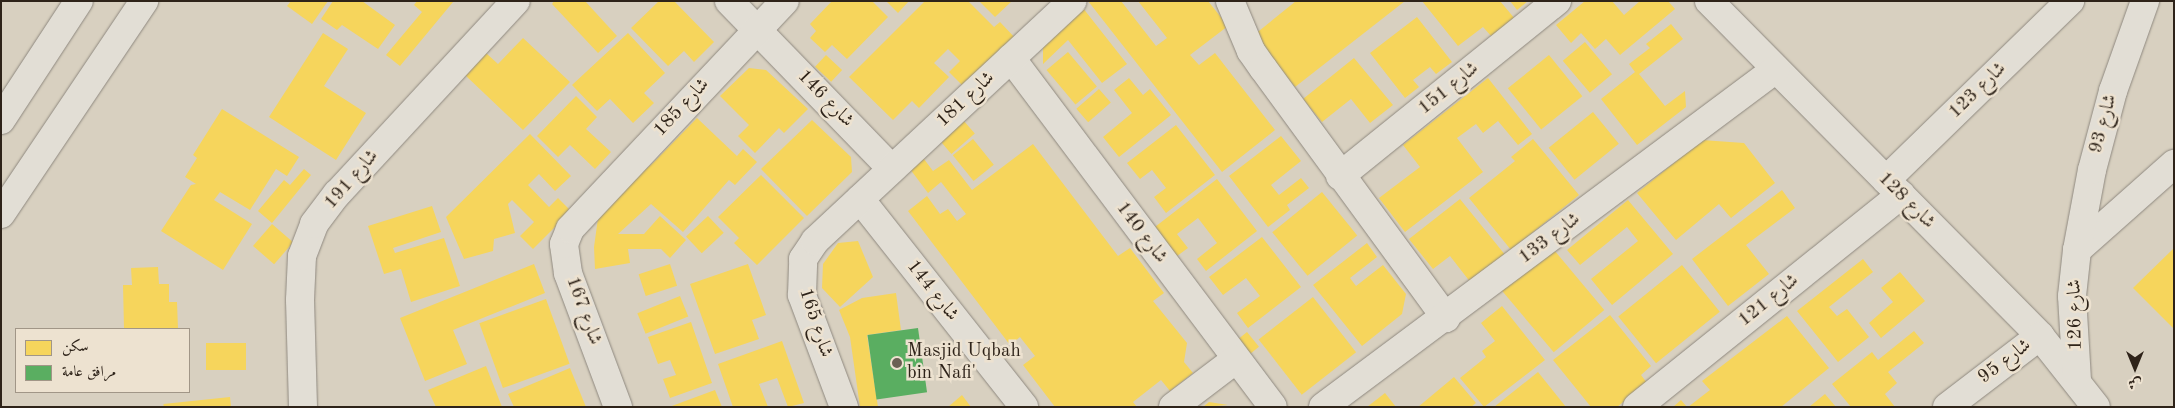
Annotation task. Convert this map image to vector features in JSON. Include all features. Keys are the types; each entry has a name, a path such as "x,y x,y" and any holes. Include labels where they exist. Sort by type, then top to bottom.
{"street":[{"path":"1,120 79,1"},
{"path":"1,214 144,1"},
{"name":"شارع 191","path":"303,407 300,300 302,256 314,224 337,194 516,1"},
{"name":"شارع 146","path":"728,1 758,28 892,169"},
{"name":"شارع 185","path":"580,216 785,1"},
{"name":"شارع 181","path":"860,199 1072,1"},
{"path":"1230,1 1251,50 1340,176 1446,318"},
{"name":"شارع 151","path":"1340,176 1557,1"},
{"name":"شارع 128","path":"1709,1 2040,336 2077,380 2096,407"},
{"name":"شارع 123","path":"1893,188 2070,1"},
{"name":"شارع 93","path":"2077,250 2092,170 2110,100 2144,1"},
{"name":"شارع 140","path":"1012,58 1235,360 1273,407"},
{"name":"شارع 133","path":"1323,407 1446,318 1776,69"},
{"path":"2077,250 2174,164"},
{"name":"شارع 121","path":"1637,407 1893,188"},
{"name":"شارع 165","path":"844,407 808,312 800,277 803,260 815,241 860,199"},
{"name":"شارع 144","path":"860,199 1024,407"},
{"name":"شارع 167","path":"580,216 564,244 564,259 618,407"},
{"name":"شارع 126","path":"2077,250 2072,296 2077,380"},
{"name":"شارع 95","path":"1947,407 2040,336"},
{"path":"1173,407 1235,360"}],"building: سكن":[{"path":"291,1 328,1 312,24 287,6"},
{"path":"333,1 362,1 395,25 378,49 342,25 337,30 321,19"},
{"path":"417,1 453,2 400,66 386,55 422,12 414,5"},
{"path":"554,1 585,1 617,36 598,53 552,4"},
{"path":"659,1 674,1 714,42 694,62 684,51 668,66 631,28"},
{"path":"832,1 872,1 888,17 847,59 832,45 825,52 810,38 816,31 810,24"},
{"path":"886,1 909,1 898,13"},
{"path":"925,1 968,1 994,27 1000,22 1017,40 967,90 949,72 960,61 948,49 934,63 949,77 919,108 912,101 893,120 849,77"},
{"path":"979,1 1012,1 995,17"},
{"path":"1088,1 1121,1 1156,46 1167,38 1138,1 1208,1 1228,26 1190,55 1199,65 1215,53 1275,130 1222,172"},
{"path":"1296,1 1405,1 1295,87 1254,35"},
{"path":"1422,1 1500,1 1515,19 1492,37 1483,27 1458,46"},
{"path":"1510,1 1528,1 1517,10"},
{"path":"1585,1 1612,1 1624,15 1640,1 1668,1 1675,9 1620,55 1606,39 1595,49 1581,33 1571,43 1556,25"},
{"path":"1079,3 1127,64 1102,83 1068,40 1043,64 1043,37"},
{"path":"1417,17 1452,62 1436,74 1430,67 1413,80 1419,87 1405,98 1370,53"},
{"path":"1671,24 1683,39 1639,74 1665,106 1685,91 1686,107 1637,145 1601,99 1635,72 1629,64 1650,48 1646,44"},
{"path":"323,33 348,49 324,86 366,113 336,160 269,117"},
{"path":"628,33 665,73 644,93 654,103 633,123 610,99 597,111 572,85"},
{"path":"523,38 570,82 523,130 465,75 486,53 498,64"},
{"path":"1585,42 1612,74 1590,93 1563,61"},
{"path":"1068,52 1097,86 1075,104 1047,70"},
{"path":"826,55 842,70 831,82 815,67"},
{"path":"1549,55 1582,96 1541,130 1508,88"},
{"path":"1354,58 1393,105 1370,123 1351,99 1322,122 1303,99"},
{"path":"749,68 766,70 808,109 784,133 779,128 755,153 738,136 749,125 720,96"},
{"path":"1129,78 1143,95 1150,89 1171,115 1119,157 1103,137 1132,113 1114,90"},
{"path":"1488,78 1532,134 1518,145 1498,121 1483,133 1476,124 1457,138 1483,172 1405,232 1379,198 1420,167 1403,145"},
{"path":"1099,89 1111,103 1088,122 1076,109"},
{"path":"576,96 597,117 586,129 611,152 595,169 570,145 558,157 537,136"},
{"path":"222,109 299,157 287,176 276,169 250,210 220,192 214,200 252,224 223,270 161,231 191,185 196,184 185,177 197,158 193,155"},
{"path":"1593,112 1619,144 1575,180 1549,148"},
{"path":"697,118 737,156 743,149 757,162 735,185 729,180 683,232 651,204 618,234 644,234 660,216 686,240 670,258 661,249 628,249 630,263 595,269 594,247 599,211 654,162"},
{"path":"812,120 851,157 852,172 807,216 761,169"},
{"path":"963,120 975,134 951,154 940,140"},
{"path":"1176,125 1215,175 1166,213 1154,197 1166,188 1152,170 1140,179 1127,163"},
{"path":"530,134 571,176 555,191 539,174 528,185 549,207 558,198 571,211 533,249 520,236 534,222 512,200 508,204 515,233 494,239 493,251 464,259 446,217"},
{"path":"1281,136 1301,161 1271,185 1279,195 1301,178 1309,188 1287,205 1290,210 1268,227 1229,176"},
{"path":"973,139 994,165 974,181 953,155"},
{"path":"1533,139 1579,195 1511,250 1469,198 1515,161 1511,157"},
{"path":"1702,140 1744,143 1775,183 1731,218 1719,204 1676,240 1637,193"},
{"path":"1033,144 1118,256 1130,248 1164,293 1153,301 1187,343 1184,362 1193,373 1170,391 1161,380 1133,402 1137,407 1055,407 1023,365 1035,356 1020,337 1010,345 908,211 927,196 940,214 948,209 957,221 966,214 941,182 928,193 910,169 924,159 933,171 949,160 972,190"},
{"path":"304,169 311,175 272,223 258,211 284,180 290,185"},
{"path":"761,175 804,218 757,265 734,243 739,238 718,217"},
{"path":"1217,179 1257,231 1206,271 1197,259 1217,243 1198,218 1177,234 1188,248 1173,259 1151,230"},
{"path":"1782,190 1795,208 1746,245 1769,274 1728,306 1692,259"},
{"path":"1322,192 1357,236 1308,276 1272,232"},
{"path":"1460,199 1506,256 1471,283 1450,256 1433,269 1409,239"},
{"path":"1628,200 1673,254 1612,305 1591,279 1638,241 1627,227 1580,265 1567,250"},
{"path":"432,206 441,232 393,248 395,253 444,238 460,286 411,302 401,269 384,274 368,226"},
{"path":"708,216 724,233 702,253 686,236"},
{"path":"272,224 293,242 274,264 253,246"},
{"path":"1262,237 1301,287 1248,328 1237,313 1260,296 1246,278 1223,295 1209,277"},
{"path":"858,241 873,277 840,307 822,288 823,264 838,243"},
{"path":"1367,243 1377,257 1350,278 1356,286 1383,265 1406,294 1402,314 1362,346 1313,285"},
{"path":"1549,244 1604,310 1554,352 1498,286"},
{"path":"2174,248 2174,329 2133,288"},
{"path":"1863,259 1873,272 1829,307 1837,316 1847,309 1869,337 1838,362 1797,311"},
{"path":"534,264 545,293 453,330 467,364 425,381 400,318"},
{"path":"670,264 677,286 646,296 639,274"},
{"path":"748,264 766,315 752,320 759,339 715,354 690,284"},
{"path":"1682,265 1720,312 1656,363 1618,317"},
{"path":"158,267 159,284 169,284 169,302 177,302 178,328 124,328 123,285 132,285 131,268"},
{"path":"1900,272 1925,301 1881,338 1869,323 1893,302 1881,288"},
{"path":"896,293 901,330 867,335 878,407 860,407 850,337 839,310 862,298"},
{"path":"680,296 688,316 646,334 637,313"},
{"path":"1313,297 1356,352 1302,395 1259,339"},
{"path":"546,299 570,364 503,388 479,323"},
{"path":"1502,306 1545,360 1484,407 1460,378 1486,357 1482,351 1495,341 1481,323"},
{"path":"1610,315 1651,366 1641,375 1647,383 1617,407 1591,407 1553,360"},
{"path":"1787,316 1829,368 1781,407 1688,407 1710,390 1702,381"},
{"path":"691,322 712,383 670,398 663,379 676,375 670,360 658,364 648,337"},
{"path":"1914,331 1924,343 1888,372 1897,383 1885,394 1895,407 1851,407 1832,384 1872,352 1878,360"},
{"path":"1247,332 1259,347 1246,357 1234,343"},
{"path":"782,341 804,403 788,407 777,378 759,384 768,407 733,407 718,364"},
{"path":"206,343 246,343 246,370 206,370"},
{"path":"486,366 502,407 436,407 428,390"},
{"path":"570,368 586,407 514,407 508,394"},
{"path":"1538,372 1566,407 1494,407"},
{"path":"1454,377 1476,403 1471,407 1418,407"},
{"path":"715,390 722,407 669,407"},
{"path":"1385,393 1396,407 1367,407"},
{"path":"1825,394 1836,407 1809,407"},
{"path":"962,395 971,407 948,407"},
{"path":"230,397 231,407 164,407 163,404"},
{"path":"1681,400 1687,407 1673,407"},
{"path":"1209,402 1228,405 1203,407"}],"building: مرافق عامة":[{"name":"Masjid Uqbah bin Nafi'","path":"918,328 927,392 877,399 867,335"}],"place":[{"name":"Masjid Uqbah bin Nafi'","path":"897,363"}]}
